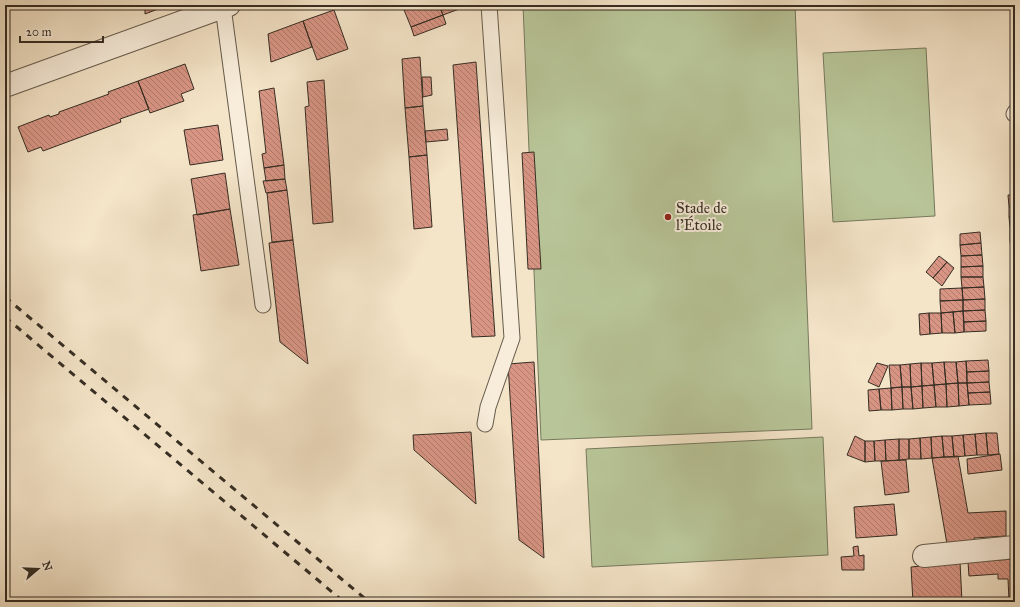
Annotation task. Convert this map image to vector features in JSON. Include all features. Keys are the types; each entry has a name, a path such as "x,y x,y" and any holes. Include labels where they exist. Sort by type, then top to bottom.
{"street":[{"path":"5,86 226,6"},
{"path":"924,556 1015,547"}],"lane":[{"path":"485,424 488,406 512,338 489,5"},
{"path":"226,6 263,305"}],"green space":[{"name":"Stade de l'Étoile","path":"523,5 795,5 812,429 541,440"},
{"path":"926,48 935,216 833,222 823,53"},
{"path":"823,437 828,555 592,567 586,449"}],"building":[{"path":"145,5 158,5 158,9 145,14"},
{"path":"402,5 439,5 443,15 411,27"},
{"path":"439,5 470,5 443,15"},
{"path":"334,10 348,49 317,60 303,21"},
{"path":"443,15 446,24 414,36 411,27"},
{"path":"303,21 312,47 271,62 268,34"},
{"path":"420,57 423,106 405,108 402,59"},
{"path":"476,62 495,336 472,337 453,65"},
{"path":"185,64 194,89 181,94 184,101 150,113 138,81"},
{"path":"422,77 431,77 432,95 423,97"},
{"path":"324,80 333,222 313,224 305,107 309,106 307,82"},
{"path":"138,81 149,109 120,119 121,122 43,151 41,147 28,152 18,127 49,115 50,117 59,114 59,112 109,94 108,92"},
{"path":"274,88 284,165 264,168 262,154 266,153 259,91"},
{"path":"423,106 427,155 409,157 405,108"},
{"path":"218,125 223,160 190,165 184,130"},
{"path":"447,129 448,140 426,142 425,131"},
{"path":"534,152 541,269 528,269 522,153"},
{"path":"427,155 432,227 414,229 409,157"},
{"path":"284,165 285,179 266,181 264,168"},
{"path":"225,173 230,209 197,215 191,179"},
{"path":"285,179 287,190 266,193 263,181"},
{"path":"287,190 293,240 272,242 267,193"},
{"path":"1008,195 1015,195 1015,206 1009,207"},
{"path":"1015,206 1015,217 1009,217 1009,207"},
{"path":"230,209 239,265 201,271 193,215"},
{"path":"1009,217 1015,217 1015,227 1010,228"},
{"path":"1015,227 1015,239 1010,240 1010,228"},
{"path":"980,232 981,243 960,245 960,234"},
{"path":"1015,239 1015,249 1011,250 1010,240"},
{"path":"293,240 308,364 280,342 269,243"},
{"path":"981,243 982,255 961,256 960,245"},
{"path":"1015,249 1015,261 1011,262 1011,250"},
{"path":"982,255 983,266 961,267 961,256"},
{"path":"939,256 947,262 933,278 926,272"},
{"path":"947,262 954,268 942,286 933,278"},
{"path":"983,266 983,277 961,277 961,267"},
{"path":"961,277 983,277 984,287 962,288"},
{"path":"984,287 985,299 963,300 962,288"},
{"path":"962,288 963,300 940,301 940,289"},
{"path":"985,299 985,310 963,311 963,300"},
{"path":"963,300 963,311 941,313 940,301"},
{"path":"985,310 986,321 964,322 963,311"},
{"path":"963,311 964,332 955,333 953,312"},
{"path":"953,312 955,333 942,333 941,313"},
{"path":"929,313 941,313 942,333 930,334"},
{"path":"929,313 930,334 920,335 919,314"},
{"path":"986,321 986,331 964,332 964,322"},
{"path":"988,360 989,371 967,372 966,361"},
{"path":"966,361 967,383 958,383 956,362"},
{"path":"534,362 544,558 519,540 508,364"},
{"path":"944,362 956,362 958,383 946,384"},
{"path":"944,362 946,384 934,385 932,363"},
{"path":"877,363 888,366 879,387 868,382"},
{"path":"921,363 932,363 934,385 922,386"},
{"path":"921,363 922,386 911,387 910,364"},
{"path":"910,364 911,387 902,387 900,365"},
{"path":"889,365 900,365 902,387 891,388"},
{"path":"989,371 989,382 967,383 967,372"},
{"path":"989,382 990,392 968,393 967,383"},
{"path":"958,383 959,406 947,407 946,384"},
{"path":"958,383 967,383 969,405 959,406"},
{"path":"946,384 947,407 936,407 934,385"},
{"path":"934,385 936,407 923,408 922,386"},
{"path":"922,386 923,408 913,409 911,387"},
{"path":"902,387 903,409 892,410 891,388"},
{"path":"902,387 911,387 913,409 903,409"},
{"path":"891,388 892,410 881,410 879,389"},
{"path":"879,389 881,410 869,411 868,390"},
{"path":"990,392 991,404 969,405 968,393"},
{"path":"471,432 476,504 414,450 413,435"},
{"path":"986,433 988,455 977,455 975,434"},
{"path":"986,433 997,433 999,454 988,455"},
{"path":"975,434 977,455 965,456 963,435"},
{"path":"963,435 965,456 954,457 952,436"},
{"path":"855,436 865,441 865,462 847,455"},
{"path":"942,436 952,436 954,457 944,457"},
{"path":"942,436 944,457 932,458 931,437"},
{"path":"931,437 932,458 921,459 920,438"},
{"path":"920,438 921,459 909,459 909,439"},
{"path":"899,439 899,460 886,461 885,440"},
{"path":"899,439 909,439 909,459 899,460"},
{"path":"885,440 886,461 875,461 874,441"},
{"path":"865,441 874,441 875,461 865,462"},
{"path":"1000,454 1002,470 968,474 967,459"},
{"path":"958,456 968,513 1006,511 1006,536 974,538 974,542 947,544 932,458"},
{"path":"906,460 909,492 885,495 881,461"},
{"path":"894,504 897,535 856,538 854,507"},
{"path":"858,546 859,556 864,555 864,570 842,570 841,557 854,556 853,547"},
{"path":"1015,559 1015,600 1009,601 1008,579 998,579 998,574 969,576 968,562"},
{"path":"960,562 962,602 913,602 911,567"}],"railway":[{"path":"5,297 369,602"},
{"path":"5,317 344,602"}],"place":[{"name":"Stade de l'Étoile","path":"668,217"}]}
